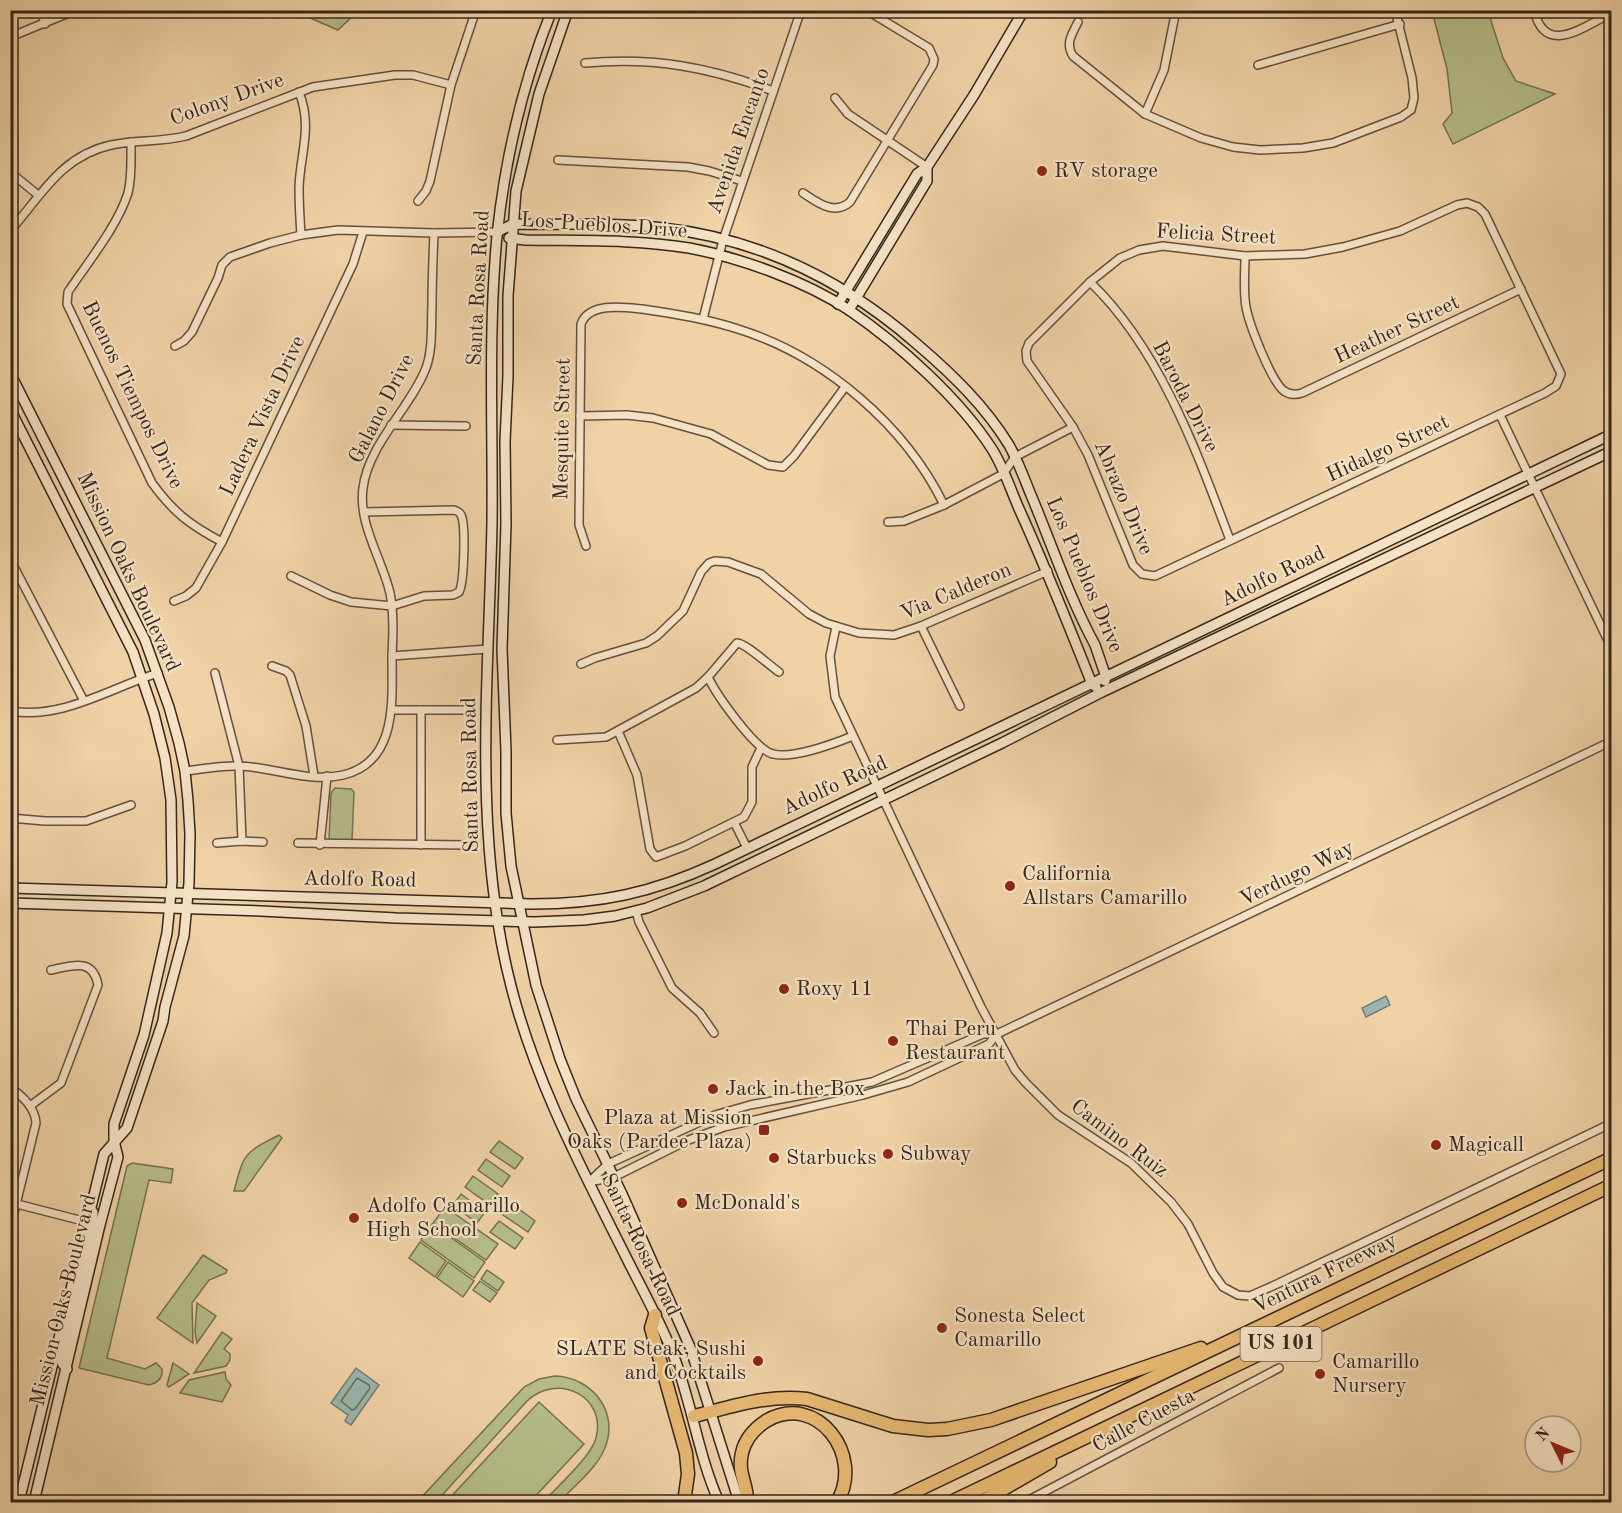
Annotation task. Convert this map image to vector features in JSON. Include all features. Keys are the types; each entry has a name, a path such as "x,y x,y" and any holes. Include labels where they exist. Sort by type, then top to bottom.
{"highway":[{"name":"Ventura Freeway","path":"893,1503 1611,1158"},
{"name":"Ventura Freeway","path":"951,1503 1611,1185"},
{"path":"655,1315 651,1328 686,1453 688,1474 684,1503"},
{"path":"693,1416 778,1397 793,1397 816,1401 893,1426 947,1430 991,1420 1251,1331"},
{"path":"747,1503 740,1473 744,1445 759,1426 774,1417 788,1414 801,1414 814,1419 825,1426 838,1442 846,1463 846,1475 837,1503"},
{"path":"981,1503 1107,1427"}],"main road":[{"name":"Santa Rosa Road","path":"552,10 531,67 514,132 497,232 494,277 486,817 494,902 512,988 534,1058 554,1109 673,1353 710,1480 719,1503"},
{"name":"Santa Rosa Road","path":"568,10 539,94 516,191 508,296 506,524 502,649 506,813 511,867 536,985 560,1059 576,1099 614,1177 690,1347 739,1503"},
{"path":"838,304 917,174 927,167 974,94 1023,11"},
{"path":"849,310 927,181 927,167"},
{"name":"Los Pueblos Drive","path":"513,224 643,226 686,232 723,240 783,259 857,297 914,341 967,390 978,402 1015,457 1095,645 1106,677 1102,692 1092,684 1047,571 993,452 983,436 936,381 849,310 768,271 718,255 652,243 513,240 497,232 513,224"},
{"path":"872,249 883,256"},
{"name":"Mission Oaks Boulevard","path":"10,373 145,640 158,673 185,771 190,834 189,894 184,936 163,1021 127,1128 104,1154 20,1503"},
{"name":"Mission Oaks Boulevard","path":"10,409 127,641 143,678 165,758 173,819 171,894 167,933 144,1035 114,1124 114,1141 118,1157 34,1503"},
{"name":"Adolfo Road","path":"10,888 567,904 626,896 690,875 1611,434"},
{"name":"Adolfo Road","path":"10,903 522,922 584,920 636,911 690,892 884,800 1102,692 1611,452"},
{"path":"67,1369 61,1357 93,1225 93,1214 90,1207"}],"street":[{"path":"41,10 45,24"},
{"path":"10,37 76,10"},
{"path":"418,201 430,181 451,85 476,10"},
{"name":"Avenida Encanto","path":"703,318 718,255 801,10"},
{"path":"1145,114 1164,70 1176,10"},
{"path":"1078,22 1069,41 1073,56 1145,114 1201,138 1233,147 1281,150 1333,143 1401,117 1411,110 1414,102 1413,86 1395,10"},
{"path":"1534,10 1542,31 1559,36 1611,13"},
{"path":"803,193 831,209 846,206 930,73 934,59 929,48 871,13"},
{"path":"1258,65 1400,24"},
{"path":"585,63 616,61 678,65 728,75 774,91"},
{"name":"Colony Drive","path":"10,231 58,173 96,149 131,142 186,136 313,87 395,75 413,75 451,85"},
{"path":"299,92 305,113 306,130 299,188 301,235"},
{"path":"835,98 848,114 886,142 927,167"},
{"path":"1611,133 1611,143"},
{"name":"Buenos Tiempos Drive","path":"131,142 130,179 124,202 68,292 67,304 152,483 166,503 180,515 195,527 222,542"},
{"path":"558,160 688,167 742,182"},
{"path":"10,172 38,195"},
{"name":"Felicia Street","path":"1026,351 1029,343 1090,282 1120,258 1147,247 1182,247 1245,256 1305,254 1343,247 1400,231 1460,204 1473,204 1485,214 1521,289"},
{"name":"Los Pueblos Drive","path":"175,346 184,342 192,332 222,265 230,257 301,235 338,230 497,232"},
{"name":"Ladera Vista Drive","path":"174,601 186,596 196,588 222,542 353,264 363,232"},
{"name":"Galano Drive","path":"185,771 239,766 314,776 343,775 354,771 373,756 385,739 392,710 392,606 364,512 364,483 377,450 427,366 431,339 434,233"},
{"name":"Heather Street","path":"1245,256 1245,302 1250,325 1275,380 1286,392 1293,395 1302,393 1521,289"},
{"name":"Baroda Drive","path":"1090,282 1117,310 1186,426 1230,540"},
{"name":"Hidalgo Street","path":"1230,540 1500,415 1556,386 1561,374 1521,289"},
{"name":"Mesquite Street","path":"586,546 579,525 581,324 586,313 595,309 624,307 703,318"},
{"path":"703,318 770,341 794,353 845,387 897,436 934,485 944,505"},
{"name":"Abrazo Drive","path":"1026,351 1027,361 1073,427 1088,455 1127,553 1137,571 1148,576 1155,576 1230,540"},
{"path":"580,416 627,415 654,418 711,434 762,463 783,467 794,456 845,387"},
{"path":"1500,415 1611,649"},
{"path":"391,425 466,426"},
{"path":"888,522 904,520 944,505 1003,474 1015,457 1073,427"},
{"path":"291,576 344,601 392,606 424,596 453,595 459,592 463,577 462,517 454,510 364,512"},
{"path":"10,559 84,701"},
{"name":"Via Calderon","path":"581,664 646,643 657,636 683,611 701,572 709,563 715,561 728,562 761,574 809,614 836,627 859,633 894,635 921,626 1047,571"},
{"path":"921,626 960,706"},
{"name":"Camino Ruiz","path":"836,627 830,647 831,680 835,697 967,976 1015,1070 1039,1098 1078,1129 1131,1163 1171,1202 1188,1224 1218,1282 1223,1287 1238,1295 1250,1296 1611,1123"},
{"path":"557,740 603,738 618,731 693,689 708,677 734,646 740,643 779,672"},
{"path":"393,656 488,649"},
{"path":"272,666 290,675 306,726 314,776"},
{"path":"10,711 27,713 50,711 84,701 158,673"},
{"path":"215,673 239,766 242,841"},
{"path":"708,677 737,720 761,748 772,754 825,747 853,736"},
{"path":"392,710 463,710"},
{"path":"421,710 421,845"},
{"path":"618,731 636,772 650,849 653,855 658,857 680,849 744,817 751,805 752,767 761,748"},
{"name":"Verdugo Way","path":"589,1182 614,1177 686,1142 724,1127 863,1095 908,1082 989,1044 997,1035 1611,741"},
{"path":"320,845 327,776"},
{"path":"10,818 86,821 131,806"},
{"path":"734,822 747,848"},
{"path":"217,843 263,842"},
{"path":"298,843 468,845"},
{"path":"636,911 639,922 672,988 700,1013 714,1033"},
{"path":"30,1106 61,1083 98,985 96,976 89,968 81,964 51,970"},
{"name":"Verdugo Way","path":"589,1182 608,1164 715,1115 750,1105 872,1082 983,1034 997,1035"},
{"path":"10,1087 30,1106 35,1115 35,1132 10,1228"},
{"path":"17,1204 87,1222"},
{"name":"Calle Cuesta","path":"1025,1503 1279,1368"}],"green space":[{"path":"358,10 338,30 294,11"},
{"path":"1432,11 1491,11 1491,21 1503,58 1516,81 1555,94 1453,144 1443,124 1452,113 1447,69"},
{"path":"335,788 351,789 354,792 352,841 329,840 331,793"},
{"path":"279,1135 282,1138 244,1191 234,1191 240,1169 247,1156"},
{"path":"499,1141 523,1158 515,1169 490,1152"},
{"path":"486,1159 510,1176 502,1187 478,1170"},
{"path":"132,1163 173,1169 171,1183 149,1180 107,1358 145,1369 156,1363 162,1369 162,1375 149,1385 79,1368 127,1166"},
{"path":"473,1176 498,1194 490,1205 465,1187"},
{"path":"461,1194 485,1212 477,1223 453,1205"},
{"path":"511,1203 535,1221 528,1232 503,1215"},
{"path":"445,1207 498,1244 486,1260 433,1223"},
{"path":"499,1221 523,1238 515,1249 490,1232"},
{"path":"432,1224 485,1262 474,1278 421,1240"},
{"path":"420,1242 446,1261 435,1277 409,1258"},
{"path":"203,1255 227,1270 226,1273 209,1280 192,1303 193,1343 157,1318"},
{"path":"448,1262 474,1281 463,1297 437,1278"},
{"path":"487,1270 504,1282 498,1291 481,1279"},
{"path":"480,1281 497,1293 490,1302 473,1290"},
{"path":"197,1303 216,1316 197,1343 195,1331"},
{"path":"222,1332 232,1339 224,1349 230,1354 230,1360 226,1366 194,1373"},
{"path":"173,1363 189,1374 169,1387 167,1385"},
{"path":"225,1372 226,1379 231,1385 222,1402 180,1393 189,1380"},
{"path":"555,1376 581,1383 591,1390 606,1411 609,1423 608,1436 600,1457 590,1471 559,1502 543,1502 588,1454 596,1438 597,1423 594,1410 587,1400 565,1389 552,1389 539,1393 527,1401 436,1502 417,1502 524,1387 539,1379"},
{"path":"539,1402 584,1444 530,1502 446,1502"}],"water":[{"path":"1386,996 1390,1005 1366,1017 1362,1008"},
{"path":"356,1368 379,1385 351,1425 345,1421 348,1415 331,1403"}],"place":[{"name":"RV storage","path":"1042,171"},
{"name":"California Allstars Camarillo","path":"1010,886"},
{"name":"Roxy 11","path":"784,989"},
{"name":"Thai Peru Restaurant","path":"893,1041"},
{"name":"Jack in the Box","path":"713,1089"},
{"name":"Plaza at Mission Oaks (Pardee Plaza)","path":"764,1130"},
{"name":"Magicall","path":"1436,1145"},
{"name":"Subway","path":"888,1154"},
{"name":"Starbucks","path":"774,1158"},
{"name":"McDonald's","path":"682,1203"},
{"name":"Adolfo Camarillo High School","path":"354,1218"},
{"name":"Sonesta Select Camarillo","path":"942,1328"},
{"name":"SLATE Steak, Sushi and Cocktails","path":"758,1361"},
{"name":"Camarillo Nursery","path":"1320,1374"}]}
